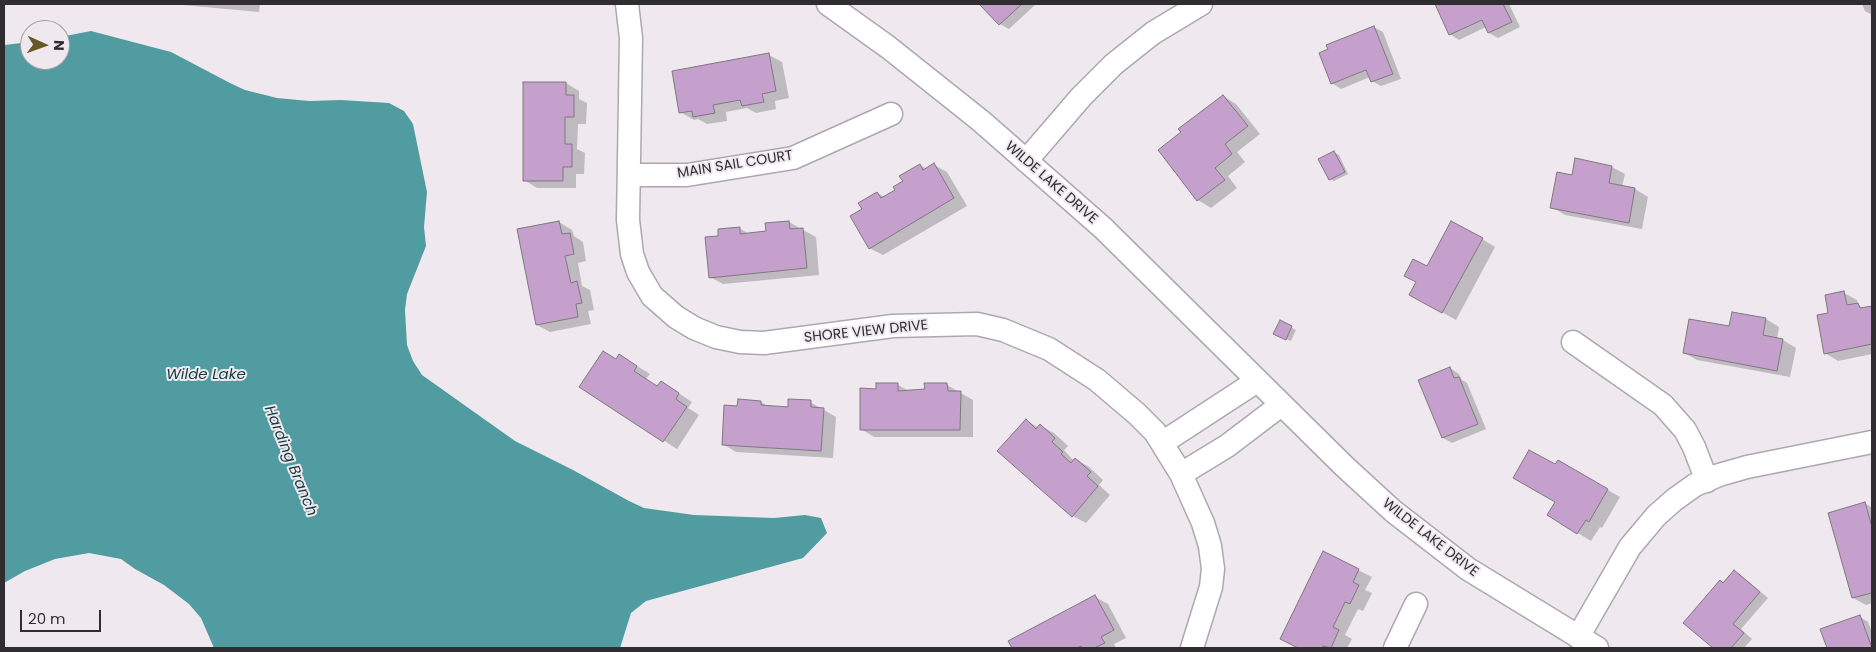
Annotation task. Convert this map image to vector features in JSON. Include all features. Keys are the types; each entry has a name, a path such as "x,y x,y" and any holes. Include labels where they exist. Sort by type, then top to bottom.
{"street":[{"name":"SHORE VIEW DRIVE","path":"627,4 631,38 628,220 632,254 638,272 652,296 676,317 694,328 716,337 740,342 764,343 893,326 977,324 1003,330 1049,349 1096,380 1137,414 1155,432 1181,474 1203,523 1210,546 1213,569 1205,610 1192,648"},
{"name":"WILDE LAKE DRIVE","path":"828,4 888,47 973,114 1103,228 1281,405 1393,511 1468,569 1598,648"},
{"path":"1026,161 1081,97 1114,64 1153,33 1201,4"},
{"name":"MAIN SAIL COURT","path":"629,176 687,175 793,158 891,114"},
{"path":"1573,342 1663,405 1685,430 1707,480"},
{"path":"1162,443 1257,381"},
{"path":"1181,474 1227,446 1281,405"},
{"path":"1578,637 1630,548 1656,516 1695,485 1719,475 1747,467 1872,442"},
{"path":"1395,648 1416,604"}],"water":[{"name":"Wilde Lake","path":"91,31 171,52 245,90 277,98 309,101 341,100 389,103 404,111 413,124 427,192 424,227 426,246 407,294 405,310 407,345 413,361 422,375 515,441 644,508 694,515 774,518 805,515 821,518 827,533 803,558 646,601 631,613 620,648 214,648 201,618 189,604 164,585 121,559 89,553 55,559 25,571 4,583 4,45 20,43 20,70 70,70 70,35"}],"building":[{"path":"979,4 1022,4 999,25"},
{"path":"1435,4 1503,4 1512,22 1488,33 1482,20 1449,35"},
{"path":"1374,26 1393,74 1371,82 1366,70 1331,84 1319,53 1328,49 1326,45"},
{"path":"769,53 776,91 762,94 764,102 742,106 740,100 713,105 715,113 693,117 692,111 679,113 672,71"},
{"path":"523,82 566,82 566,95 574,95 574,117 565,117 565,144 572,144 572,167 563,167 563,181 523,181"},
{"path":"1223,95 1248,126 1225,144 1232,154 1215,168 1225,180 1197,201 1158,150 1181,132 1178,129"},
{"path":"1334,151 1345,172 1329,180 1318,159"},
{"path":"1575,158 1612,166 1609,183 1635,188 1629,223 1550,208 1557,172 1572,175"},
{"path":"934,163 954,198 869,249 850,216 862,209 858,203 877,192 881,198 895,190 893,187 903,181 899,176 920,164 923,170"},
{"path":"559,221 562,234 570,233 574,254 565,256 571,283 577,281 582,303 576,304 578,317 536,325 517,229"},
{"path":"789,221 790,229 803,228 807,268 709,278 705,237 718,236 718,229 740,227 740,234 766,231 765,223"},
{"path":"1451,221 1483,238 1442,313 1409,295 1416,282 1404,276 1413,259 1427,266"},
{"path":"1844,291 1847,305 1858,303 1860,308 1872,306 1872,344 1824,354 1817,315 1828,313 1825,295"},
{"path":"1732,312 1766,318 1763,335 1783,339 1777,371 1683,353 1689,319 1729,326"},
{"path":"1280,320 1292,326 1286,340 1273,334"},
{"path":"603,351 616,359 619,354 637,366 634,371 657,386 661,381 679,393 676,399 687,407 663,442 579,387"},
{"path":"1450,367 1454,378 1459,377 1478,424 1442,438 1418,380"},
{"path":"876,383 898,383 898,391 925,389 924,383 947,383 948,391 961,391 960,430 860,430 860,388 876,389"},
{"path":"738,399 761,401 761,405 788,407 788,399 811,400 811,407 824,408 821,451 722,445 724,405 737,406"},
{"path":"1026,419 1036,429 1040,424 1055,438 1052,442 1063,452 1061,454 1071,463 1075,458 1091,472 1087,476 1098,486 1072,517 997,451"},
{"path":"1529,450 1555,464 1558,460 1608,489 1589,522 1586,520 1577,534 1547,515 1555,502 1513,478"},
{"path":"1865,502 1872,527 1872,593 1852,598 1828,513"},
{"path":"1323,551 1359,569 1353,582 1359,585 1350,604 1345,602 1333,627 1339,630 1331,648 1323,646 1321,648 1298,648 1280,639"},
{"path":"1734,570 1760,592 1733,624 1744,633 1731,648 1713,648 1683,623 1720,580 1723,583"},
{"path":"1095,595 1114,630 1101,637 1105,643 1094,648 1083,648 1081,646 1077,648 1012,648 1008,641"},
{"path":"1860,615 1872,648 1827,648 1820,629"}],"water label":[{"name":"Harding Branch","path":"290,461"}]}
